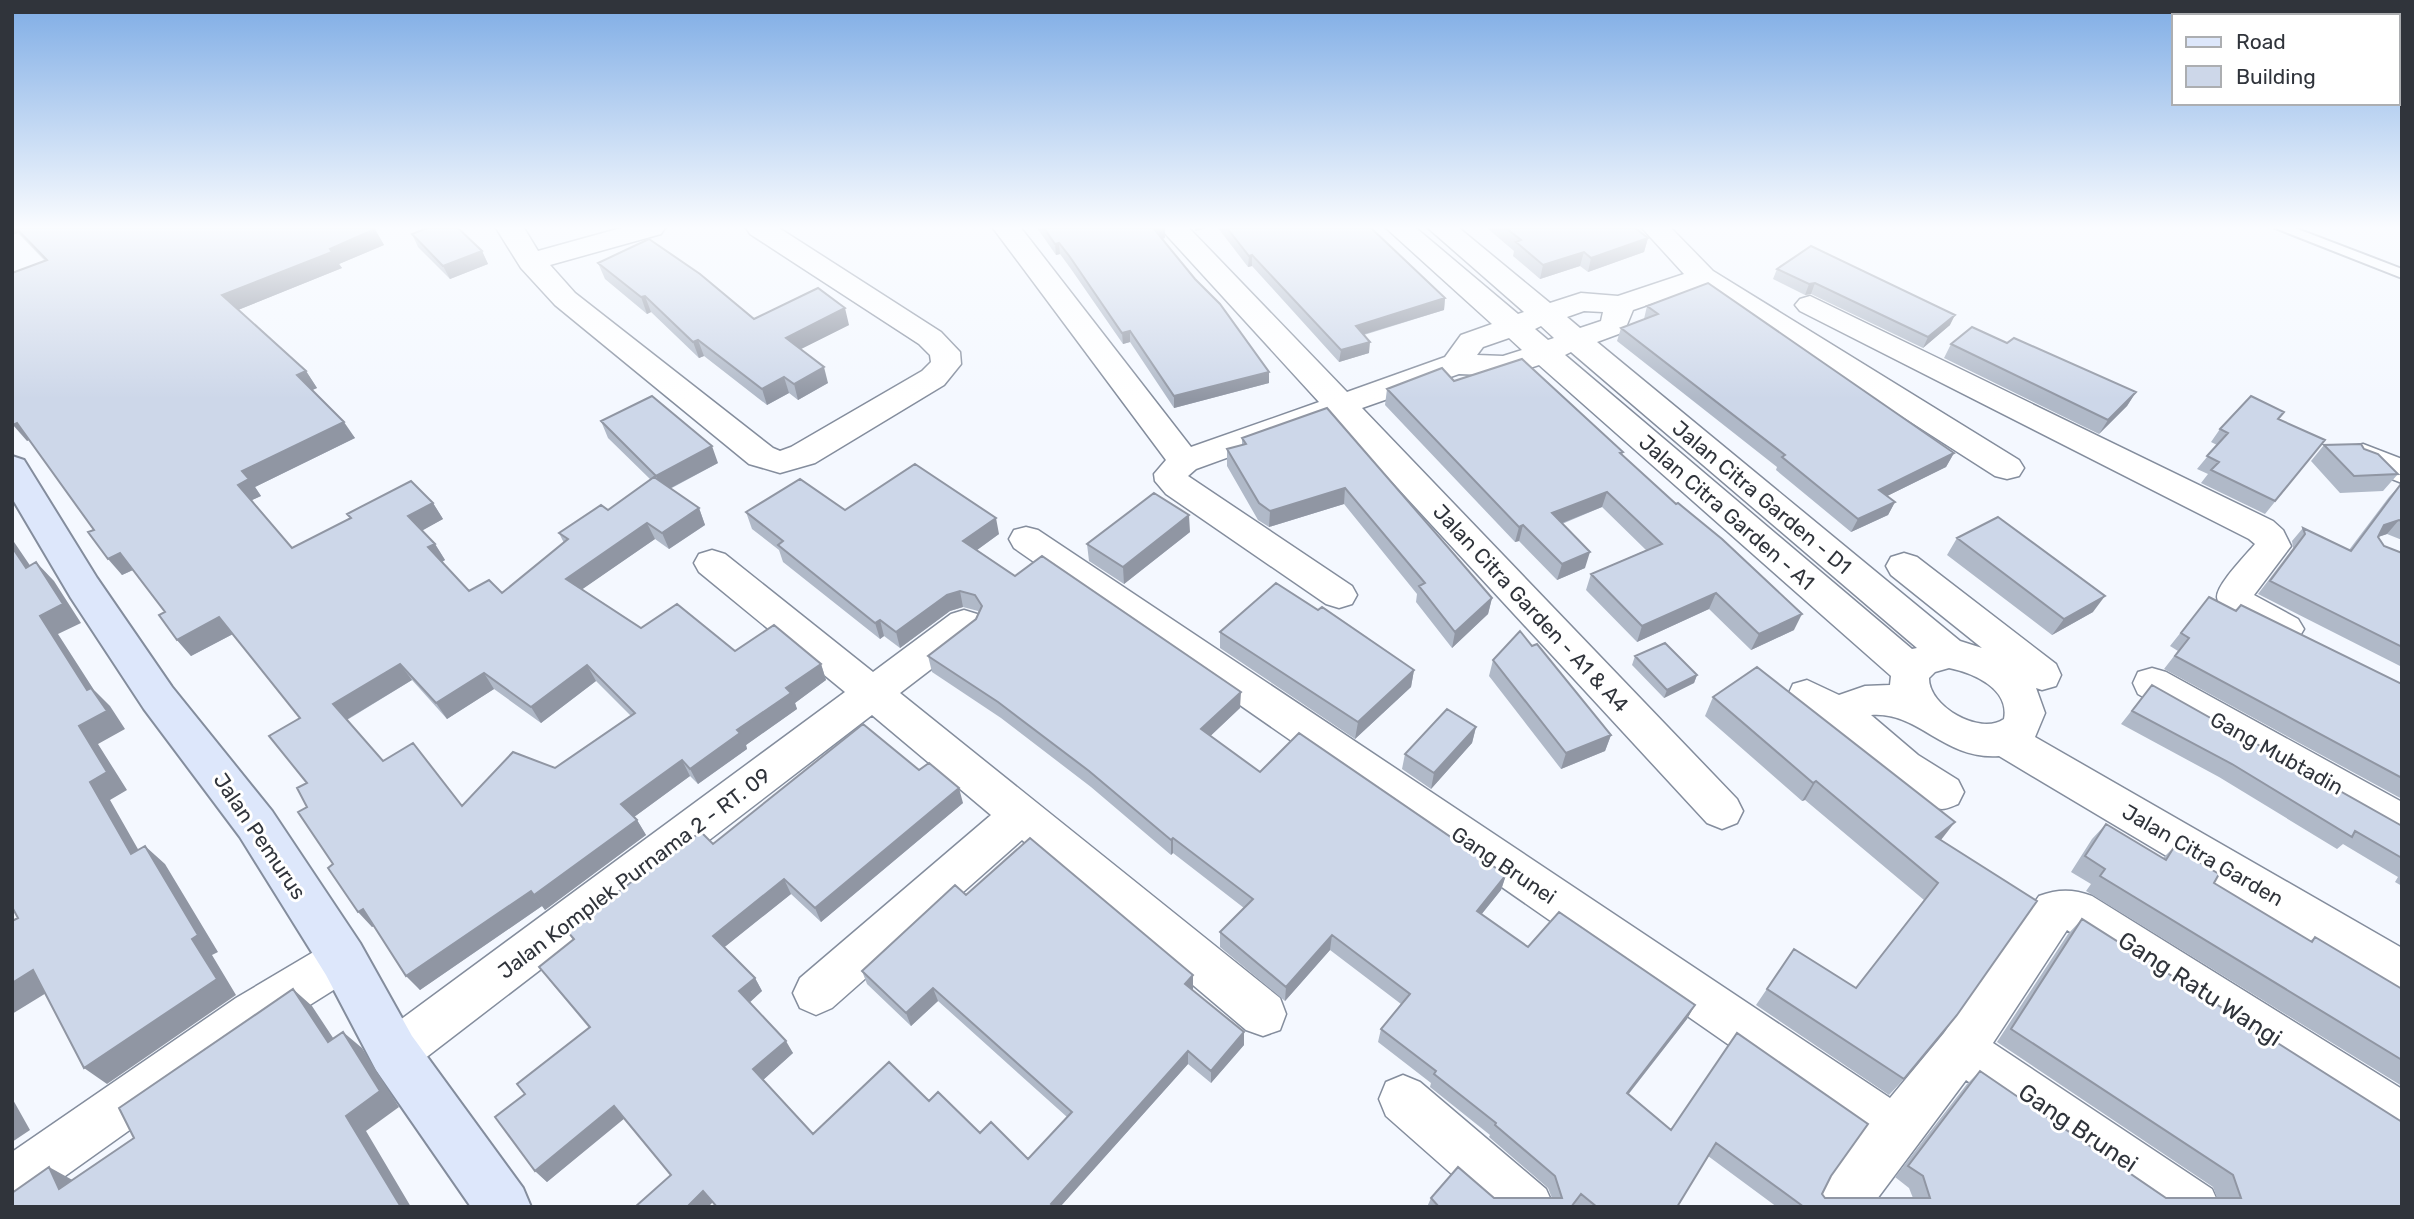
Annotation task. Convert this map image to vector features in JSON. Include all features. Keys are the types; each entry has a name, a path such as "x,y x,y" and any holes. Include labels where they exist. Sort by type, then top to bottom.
{"street":[{"path":"552,285 565,299 761,456 779,462 803,455 933,378 946,364 945,352 930,338 848,285"},
{"path":"1044,285 1180,464"},
{"name":"Jalan Citra Garden - A1 & A4","path":"1227,285 1722,811"},
{"path":"1466,285 1544,353"},
{"name":"Jalan Citra Garden - D1","path":"1509,285 1576,341 1967,647"},
{"path":"1456,363 1472,341 1544,314 1581,302 1620,305 1680,285"},
{"path":"1716,285 2007,468"},
{"path":"1339,595 1178,486 1172,481 1171,474 1180,464 1456,363 1506,366 1614,327 1620,305"},
{"path":"1810,305 2261,530 2271,539 2273,546 2235,594 2236,602 2319,646"},
{"name":"Jalan Citra Garden - A1","path":"1544,353 1910,670"},
{"path":"2363,455 2402,472"},
{"name":"Jalan Pemurus","path":"13,472 84,588 136,665 256,824 344,959 394,1053 504,1207"},
{"name":"Gang Brunei","path":"1026,539 1895,1131 1897,1128"},
{"path":"712,563 1263,1014"},
{"path":"1851,722 1848,709 1872,700 1890,700 1970,739 2005,739 2019,732 2026,720 2026,706 2018,691 2021,668 1967,647 1904,566"},
{"name":"Jalan Komplek Purnama 2 - RT. 09","path":"394,1053 964,624"},
{"path":"1905,767 1927,765 1932,761 1934,742 1932,719 1909,689 1910,670 1918,661 1967,647"},
{"name":"Gang Mubtadin","path":"2152,683 2402,823"},
{"path":"1807,695 1851,722 1905,767 1943,792"},
{"name":"Jalan Citra Garden","path":"2005,739 2402,972"},
{"path":"816,993 1020,816"},
{"name":"Gang Ratu Wangi","path":"1961,1049 2055,910 2076,910 2402,1118"},
{"path":"12,1183 253,1014 344,959"},
{"path":"1869,1204 1897,1128 1961,1049"},
{"name":"Gang Brunei","path":"1961,1049 2194,1207"},
{"path":"1403,1099 1528,1207"}],"building":[{"path":"12,285 248,285 222,295 306,371 297,375 344,422 242,471 249,479 238,485 292,548 351,518 347,514 411,481 433,503 408,516 435,544 428,547 469,591 489,580 502,593 568,539 559,533 601,505 608,510 654,477 699,508 662,533 647,523 566,579 641,628 677,604 735,651 774,625 821,664 786,688 791,693 737,730 740,733 690,769 682,760 621,804 637,820 534,895 531,891 406,976 363,909 358,912 328,868 333,864 298,812 307,807 297,788 307,783 269,736 300,718 219,617 177,640 159,615 165,612 120,553 108,559 88,532 94,530 17,423 12,424","holes":["400,664 436,703 484,673 531,707 587,665 635,713 555,768 513,752 462,806 413,743 383,761 333,704"]},
{"path":"626,285 713,285 754,319 818,288 845,308 786,338 824,367 794,384 784,377 762,389 698,340 693,342 645,296 641,297"},
{"path":"1089,285 1201,285 1220,304 1269,372 1174,396 1130,331 1122,333"},
{"path":"1280,285 1431,285 1445,298 1356,326 1370,342 1341,350"},
{"path":"1703,285 1711,285 1954,453 1879,490 1895,502 1858,519 1782,457 1785,455 1621,328 1658,314 1647,306"},
{"path":"1819,285 1892,285 1955,315 1928,337"},
{"path":"1972,327 2007,343 2014,338 2136,392 2108,420 1951,344"},
{"path":"1522,359 1676,504 1722,539 1802,614 1759,634 1716,593 1642,626 1591,574 1662,544 1607,492 1552,513 1590,552 1562,564 1523,525 1519,527 1387,389 1442,368 1454,381"},
{"path":"652,396 712,446 656,476 601,421"},
{"path":"2251,396 2284,412 2278,419 2325,440 2275,501 2211,470 2219,462 2207,456 2228,433 2220,429"},
{"path":"1327,408 1492,598 1455,632 1419,586 1425,583 1345,488 1270,511 1259,503 1227,449 1246,444 1242,438"},
{"path":"2361,444 2364,449 2378,454 2398,474 2354,476 2324,445"},
{"path":"915,464 996,518 963,541 1015,576 1042,556 1241,692 1201,729 1260,772 1299,733 1506,875 1477,911 1528,947 1559,912 1695,1005 1627,1093 1671,1130 1737,1033 1868,1124 1831,1176 1822,1194 1825,1198 1930,1198 1923,1176 1908,1166 1980,1071 2166,1198 2241,1198 2233,1175 2011,1029 2082,919 2402,1122 2402,1207 1804,1207 1716,1143 1677,1207 1597,1207 1581,1194 1571,1207 1439,1207 1431,1198 1458,1167 1494,1198 1562,1198 1555,1176 1495,1125 1496,1123 1434,1074 1436,1071 1381,1029 1410,994 1332,935 1286,987 1220,932 1253,899 1173,838 1171,840 1089,771 998,702 928,656 976,619 982,606 975,595 960,591 947,595 896,632 880,620 875,623 778,545 783,541 746,512 800,479 845,510"},
{"path":"2401,484 2402,521 2384,525 2378,537 2384,546 2402,553 2402,647 2270,581 2305,534 2303,528 2351,551"},
{"path":"1154,493 1189,515 1123,567 1087,544"},
{"path":"1998,517 2105,596 2064,619 1957,538"},
{"path":"12,547 26,568 36,562 63,604 40,616 87,690 91,688 107,711 79,726 107,772 90,782 131,854 145,846 198,935 192,939 217,979 84,1068 33,970 12,983 12,921 18,918 12,907"},
{"path":"1276,583 1318,610 1322,607 1414,670 1358,722 1220,632"},
{"path":"2209,597 2236,611 2241,605 2402,684 2402,778 2175,656 2189,638 2181,633"},
{"path":"1520,631 1532,646 1537,644 1611,735 1566,753 1493,660"},
{"path":"1665,643 1697,675 1667,690 1635,656"},
{"path":"1757,667 1955,822 1936,837 2037,901 1957,1015 1904,1079 1767,989 1794,949 1856,988 1938,883 1816,781 1813,783 1713,697"},
{"path":"2152,685 2402,826 2402,858 2355,831 2352,837 2232,764 2132,711"},
{"path":"1447,709 1476,727 1434,773 1405,754"},
{"path":"863,724 919,770 929,763 959,788 815,908 784,879 713,936 755,978 739,991 786,1041 753,1069 813,1134 889,1062 929,1101 938,1092 980,1133 991,1122 1028,1159 1072,1112 933,988 906,1013 862,971 955,885 966,895 1030,838 1193,975 1185,984 1244,1032 1211,1071 1188,1051 1051,1204 1054,1207 717,1207 703,1191 687,1207 635,1207 671,1175 614,1106 535,1171 495,1117 525,1094 517,1084 590,1027 539,967 574,939 567,931 671,852 701,832 713,844"},
{"path":"2106,824 2166,860 2174,847 2219,874 2214,883 2312,942 2315,937 2402,989 2402,1060 2100,876 2105,869 2085,856"},
{"path":"293,989 328,1042 343,1032 380,1091 346,1116 401,1207 12,1207 12,1193 49,1167 59,1189 134,1138 119,1108"}]}
